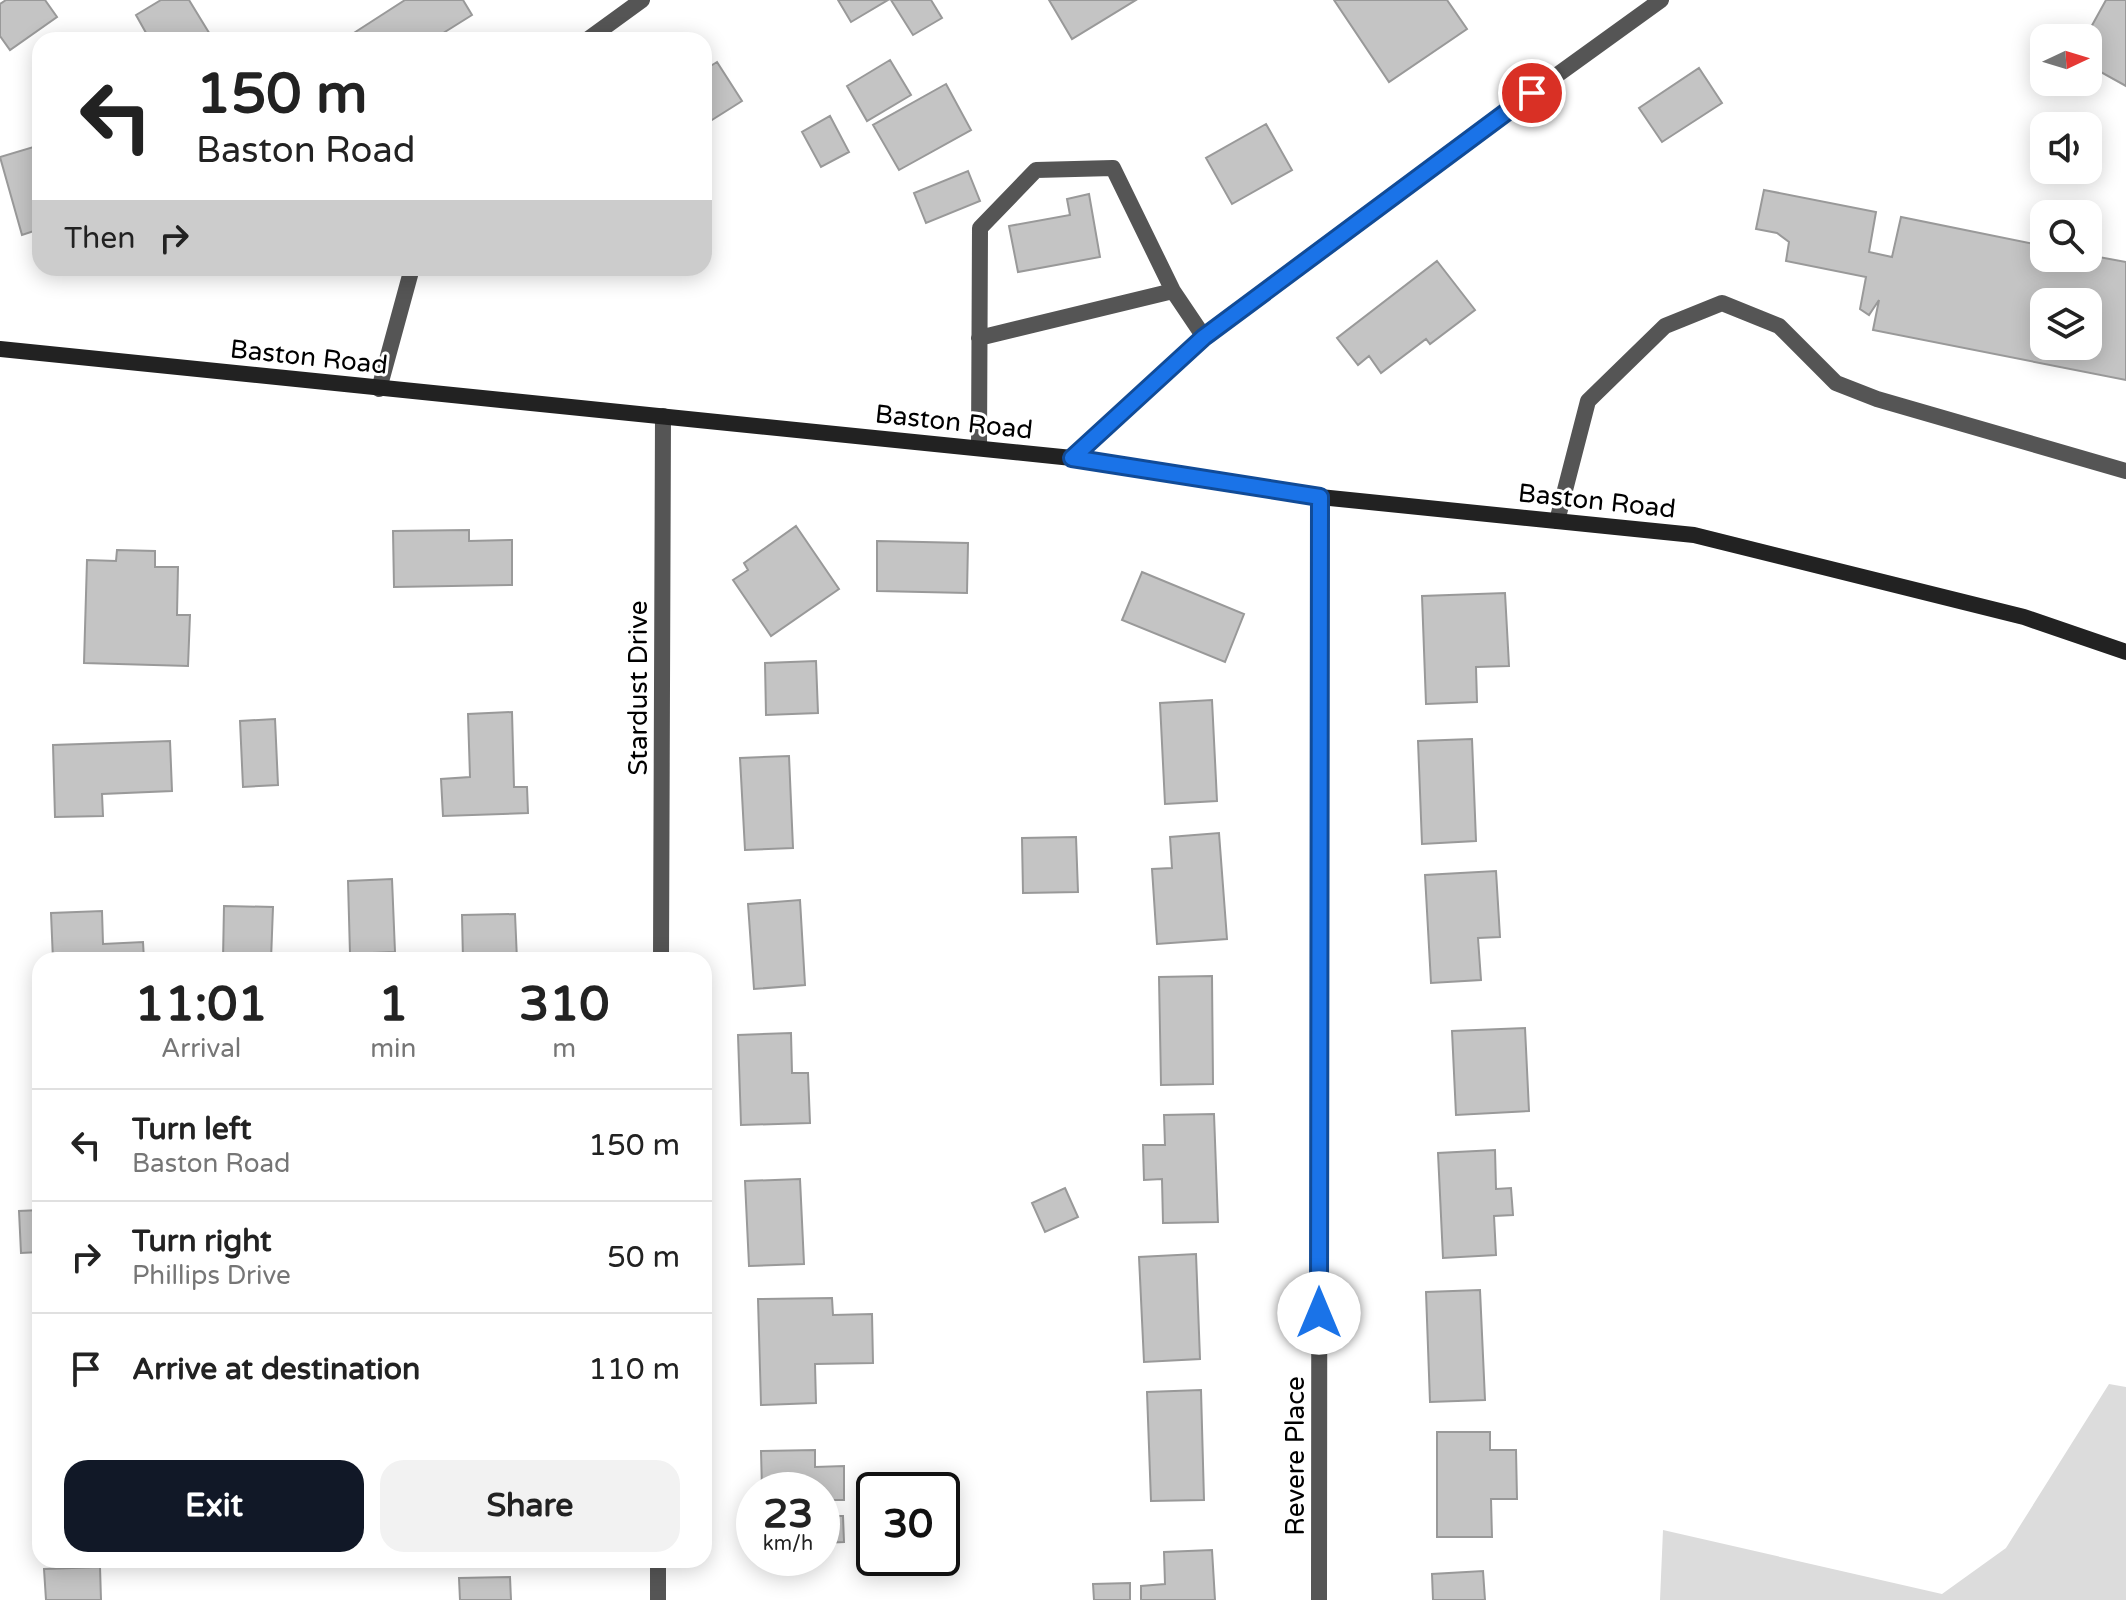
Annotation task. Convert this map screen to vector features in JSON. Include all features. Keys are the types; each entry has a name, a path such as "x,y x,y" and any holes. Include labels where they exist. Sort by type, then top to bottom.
{"main road":[{"name":"Baston Road","path":"0,349 1072,458 1320,497 1694,535 2024,617 2126,652"}],"street":[{"path":"598,32 642,0"},
{"path":"1072,458 1204,337 1661,0"},
{"path":"979,448 980,228 1036,170 1113,168 1173,291 1204,337"},
{"path":"379,389 410,276"},
{"path":"979,338 1173,291"},
{"path":"1557,521 1588,401 1665,326 1722,303 1779,326 1836,383 1877,399 2126,471"},
{"name":"Stardust Drive","path":"661,952 663,416"},
{"name":"Revere Place","path":"1319,1600 1320,497"},
{"path":"658,1568 658,1600"}],"shaded area":[{"path":"2109,1384 2126,1387 2126,1600 1660,1600 1663,1530 1942,1594 2006,1548"}],"building":[{"path":"6,0 45,0 57,17 10,50 0,36 0,4"},
{"path":"161,0 189,0 209,32 146,32 136,15"},
{"path":"405,0 463,0 472,15 445,32 355,32"},
{"path":"838,0 888,0 851,22"},
{"path":"891,0 931,0 942,18 913,35"},
{"path":"1049,0 1136,0 1072,39"},
{"path":"1334,0 1447,0 1467,29 1389,82"},
{"path":"2106,0 2126,0 2126,86 2102,73 2102,24 2093,24"},
{"path":"890,60 911,95 867,121 847,86"},
{"path":"717,62 742,101 712,120 712,65"},
{"path":"1699,68 1722,103 1662,142 1639,108"},
{"path":"946,84 971,130 899,170 873,125"},
{"path":"830,116 849,152 821,167 802,132"},
{"path":"1266,124 1292,170 1232,204 1206,158"},
{"path":"32,147 32,232 22,235 0,157"},
{"path":"968,171 980,201 926,223 914,193"},
{"path":"1764,190 1876,212 1869,252 1892,257 1901,217 2030,243 2030,272 2102,272 2102,258 2126,262 2126,380 1873,330 1879,300 1869,315 1860,309 1866,277 1786,261 1789,242 1777,233 1756,229"},
{"path":"1089,194 1100,257 1018,272 1009,226 1070,215 1067,199"},
{"path":"1437,261 1475,310 1430,344 1426,339 1381,373 1369,356 1358,365 1337,338"},
{"path":"796,526 839,589 771,636 733,580 748,570 744,563"},
{"path":"469,530 469,541 512,540 512,585 394,587 393,531"},
{"path":"877,541 968,543 967,593 877,591"},
{"path":"117,550 155,551 155,567 178,567 177,615 190,615 188,666 84,663 87,560 116,561"},
{"path":"1142,572 1244,614 1225,662 1122,620"},
{"path":"1505,593 1509,666 1476,667 1477,702 1426,704 1422,596"},
{"path":"816,661 818,713 766,715 765,663"},
{"path":"1212,700 1217,801 1165,804 1160,703"},
{"path":"512,712 514,787 527,787 528,813 443,816 441,779 470,777 468,714"},
{"path":"275,719 278,785 243,787 240,721"},
{"path":"1472,739 1476,841 1422,844 1418,741"},
{"path":"170,741 172,791 102,794 103,816 55,817 53,745"},
{"path":"789,756 793,848 745,850 740,758"},
{"path":"1219,833 1227,939 1157,944 1152,869 1172,868 1170,837"},
{"path":"1076,837 1078,892 1023,893 1022,838"},
{"path":"1496,871 1500,937 1478,938 1481,980 1431,983 1425,875"},
{"path":"392,879 395,952 350,952 348,881"},
{"path":"800,900 805,985 754,989 748,904"},
{"path":"224,906 273,907 271,952 223,952"},
{"path":"102,911 103,944 143,942 144,952 53,952 51,913"},
{"path":"515,914 517,952 463,952 462,915"},
{"path":"1212,976 1213,1084 1161,1085 1159,977"},
{"path":"1525,1028 1529,1111 1456,1115 1452,1031"},
{"path":"791,1033 792,1073 808,1073 810,1123 741,1125 738,1035"},
{"path":"1214,1114 1218,1222 1163,1223 1162,1179 1144,1180 1143,1145 1165,1145 1164,1115"},
{"path":"1495,1150 1496,1189 1511,1188 1513,1215 1494,1216 1496,1255 1443,1258 1438,1153"},
{"path":"800,1179 804,1264 749,1266 745,1181"},
{"path":"1065,1188 1078,1217 1045,1232 1032,1203"},
{"path":"32,1210 32,1252 21,1253 19,1211"},
{"path":"1196,1254 1200,1359 1144,1362 1139,1257"},
{"path":"1480,1290 1485,1400 1430,1402 1426,1292"},
{"path":"832,1298 833,1315 872,1314 873,1363 815,1364 816,1403 761,1405 758,1299"},
{"path":"1201,1390 1204,1500 1151,1501 1147,1392"},
{"path":"1437,1432 1490,1432 1490,1450 1516,1450 1517,1499 1491,1499 1492,1537 1437,1537"},
{"path":"815,1450 815,1467 844,1466 844,1500 840,1500 840,1472 762,1472 761,1451"},
{"path":"840,1516 843,1516 844,1542 840,1542"},
{"path":"1212,1550 1215,1600 1141,1600 1141,1586 1165,1584 1164,1552"},
{"path":"100,1568 101,1600 46,1600 44,1569"},
{"path":"1483,1571 1485,1600 1433,1600 1432,1574"},
{"path":"510,1577 511,1600 460,1600 459,1578"},
{"path":"1130,1583 1130,1600 1094,1600 1093,1584"}],"route":[{"path":"1319,1313 1320,497 1072,458 1204,337 1532,93"}]}
